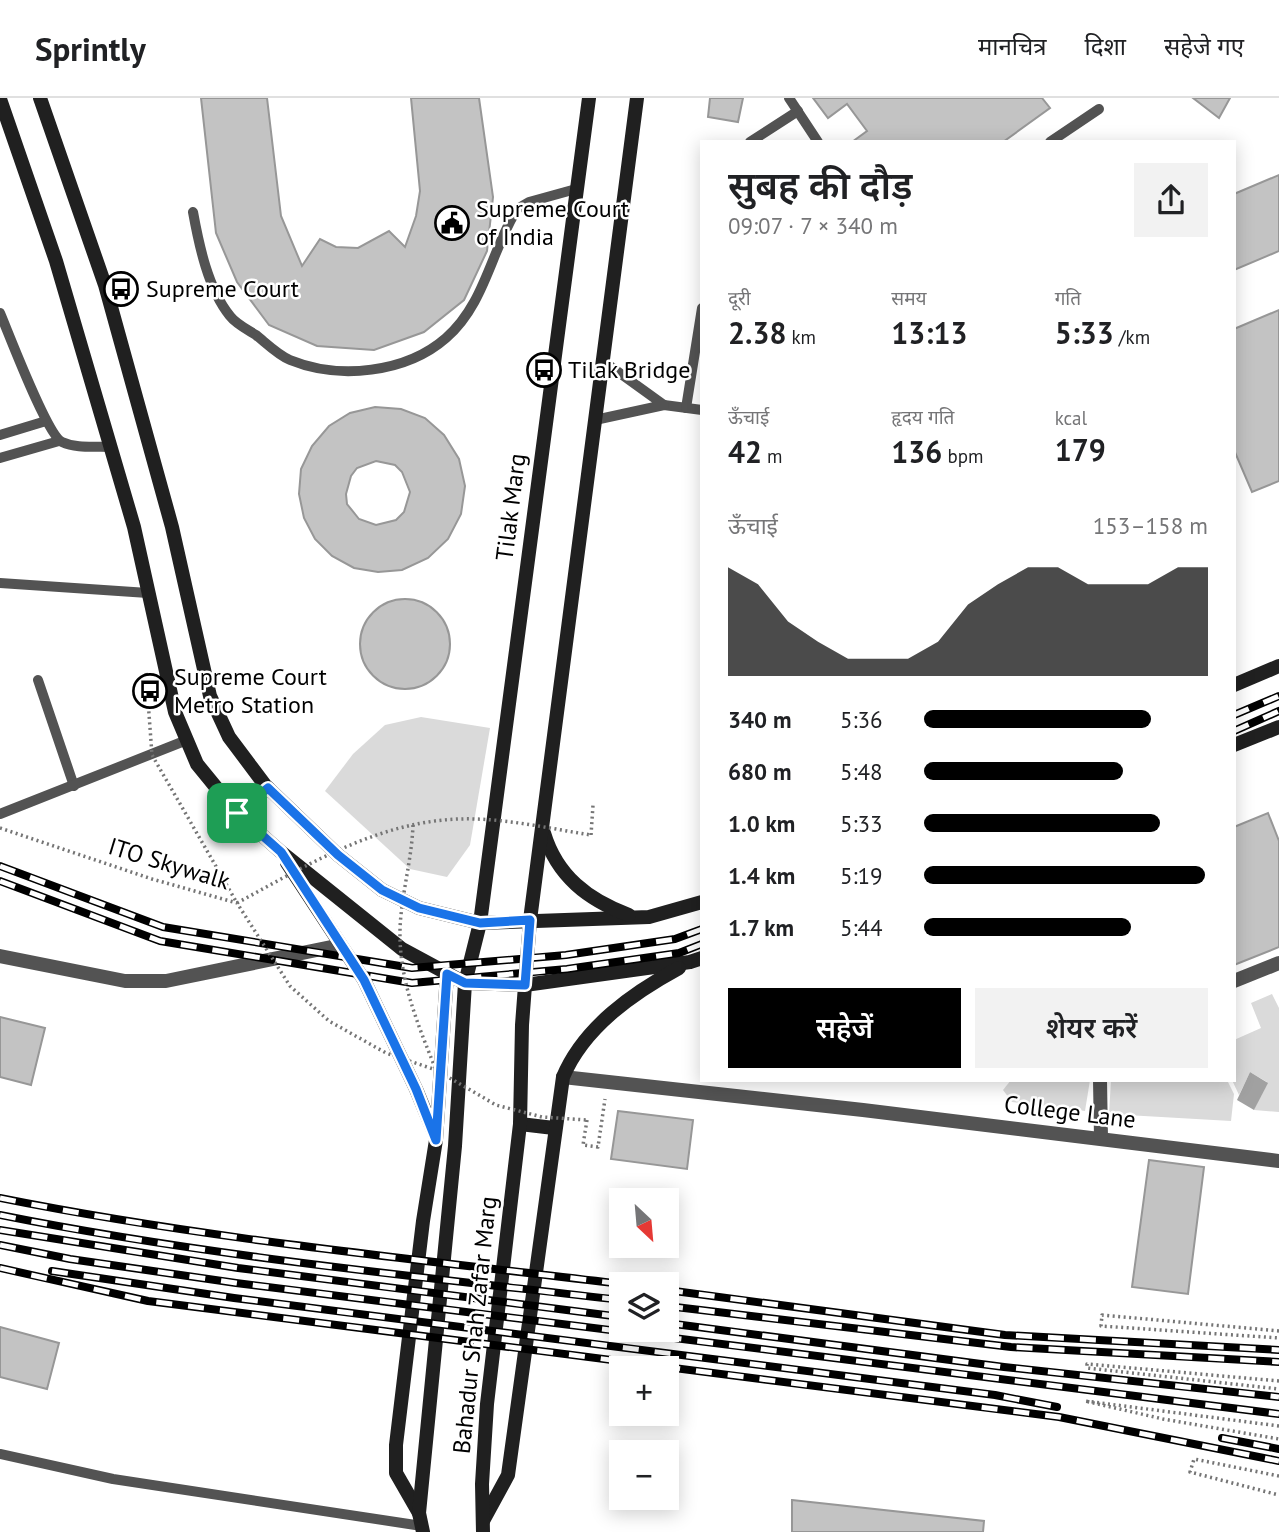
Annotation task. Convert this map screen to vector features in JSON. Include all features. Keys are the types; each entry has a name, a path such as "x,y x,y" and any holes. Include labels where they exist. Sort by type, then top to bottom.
{"main road":[{"path":"40,98 109,298 172,527 210,696 229,737 268,788 338,855 382,890 419,908 480,923 635,918 700,902"},
{"name":"Tilak Marg","path":"465,983 480,923 589,98"},
{"path":"530,920 637,98"},
{"path":"0,99 57,261 135,527 175,712 197,764 237,813 281,852 402,950 465,983 525,985 696,960"},
{"path":"1236,684 1279,666"},
{"path":"1236,744 1279,727"},
{"path":"237,813 268,788"},
{"path":"543,828 552,852 574,884 594,900 635,918"},
{"path":"281,852 375,1002 436,1140"},
{"name":"Bahadur Shah Zafar Marg","path":"483,1526 486,1404 520,1124 530,920"},
{"path":"483,1526 508,1475 563,1077 585,1039 607,1017 657,980 696,960"},
{"path":"421,1524 396,1473 396,1445 423,1222 436,1140 447,974"},
{"name":"Bahadur Shah Zafar Marg","path":"421,1524 453,1174 465,983"},
{"path":"520,1124 554,1128"}],"street":[{"path":"0,956 125,981 166,981 341,945"},
{"path":"1236,980 1279,963"},
{"name":"College Lane","path":"563,1077 1101,1138 1279,1161"},
{"path":"1100,1082 1101,1138"}],"lane":[{"path":"789,98 817,140"},
{"path":"1053,140 1099,109"},
{"path":"753,140 799,111"},
{"path":"193,212 199,243 231,317 290,360 330,368 370,371 417,359 446,338 470,312 517,209 529,202 576,189"},
{"path":"0,313 46,421 59,441"},
{"path":"686,408 700,320"},
{"path":"603,361 664,405"},
{"path":"595,421 664,405 700,410"},
{"path":"0,435 46,421"},
{"path":"0,458 59,441 74,446 111,447"},
{"path":"0,583 148,593"},
{"path":"38,680 75,786"},
{"path":"0,814 187,740"},
{"path":"0,1454 113,1479 421,1524"}],"path":[{"path":"146,673 152,755 236,902 353,842 413,825 475,819 591,835 593,805"},
{"path":"413,825 400,918 402,967 411,1011 436,1070"},
{"name":"ITO Skywalk","path":"0,828 152,879 236,902 290,986 329,1021 386,1053 436,1070 496,1105 542,1116 587,1120 583,1145 598,1147 607,1082"},
{"path":"1279,1331 1102,1315 1101,1326 1279,1338"},
{"path":"1279,1381 1087,1364 1087,1368 1279,1389"},
{"path":"1279,1426 1085,1401 1163,1419 1279,1439"},
{"path":"1279,1476 1194,1459 1190,1472 1279,1495"}],"shaded area":[{"path":"421,717 490,728 470,845 447,877 410,869 325,791 353,754 385,725"},
{"path":"1272,994 1279,1008 1279,1112 1254,1110 1267,1082 1250,1072 1239,1095 1233,1082 1236,1082 1236,1039 1261,1028 1251,1003"},
{"path":"1250,1072 1268,1083 1254,1110 1237,1100"},
{"path":"1009,1082 1090,1082 1085,1111 1012,1102 1003,1090"},
{"path":"1111,1082 1228,1082 1234,1094 1231,1121 1109,1114"}],"building":[{"name":"Supreme Court of India","path":"201,98 267,98 281,216 302,266 320,239 336,247 358,248 389,231 405,247 416,216 420,191 411,98 479,98 493,197 487,251 464,300 424,332 374,350 317,346 269,325 237,282 216,233"},
{"path":"710,98 743,98 738,122 708,117"},
{"path":"813,98 1042,98 1050,108 1006,140 855,140 867,131 847,104 828,118"},
{"path":"1193,98 1230,98 1219,118"},
{"path":"1279,175 1279,251 1236,269 1236,193"},
{"path":"1279,310 1279,481 1252,492 1236,455 1236,328"},
{"path":"375,407 401,409 425,418 444,435 459,459 465,486 461,514 448,539 428,558 402,570 378,572 354,568 332,556 315,539 304,518 299,494 301,469 312,446 329,426 350,413","holes":["376,461 395,465 402,472 410,492 404,512 396,520 376,525 359,519 347,504 346,494 351,476 357,468"]},
{"path":"405,599 422,603 437,612 446,627 450,644 446,661 437,676 422,685 405,689 388,685 373,676 364,661 360,644 364,627 373,612 388,603"},
{"path":"1268,813 1279,841 1279,947 1236,964 1236,826"},
{"path":"0,1017 45,1028 31,1085 0,1077"},
{"path":"618,1111 693,1120 687,1169 611,1159"},
{"path":"1149,1160 1204,1167 1188,1294 1132,1287"},
{"path":"0,1327 59,1343 47,1389 0,1377"},
{"path":"792,1500 984,1521 983,1532 792,1532"}],"railway":[{"path":"1236,714 1279,696"},
{"path":"1236,730 1279,711"},
{"path":"0,866 163,927 412,968 566,955 675,939 700,930"},
{"path":"0,881 160,941 412,983 567,969 679,953 700,945"},
{"path":"0,1198 232,1237 609,1282"},
{"path":"0,1215 232,1254 609,1299"},
{"path":"0,1230 238,1268 609,1315"},
{"path":"0,1245 70,1259 236,1283 1279,1414"},
{"path":"0,1268 148,1301 1059,1417 1279,1461"},
{"path":"52,1271 234,1298 995,1395 1057,1407"},
{"path":"679,1292 1005,1335 1279,1350"},
{"path":"679,1307 1011,1347 1279,1362"},
{"path":"679,1325 1004,1367 1279,1397"},
{"path":"1222,1438 1279,1449"}],"place":[{"name":"Supreme Court of India","path":"452,223"},
{"name":"Supreme Court","path":"121,289"},
{"name":"Tilak Bridge","path":"544,370"},
{"name":"Supreme Court Metro Station","path":"150,691"}],"route":[{"path":"268,788 338,855 382,890 419,908 480,923 530,920 525,985 465,983 447,974 436,1140 416,1089 364,980 281,852 237,813 268,788"}]}
